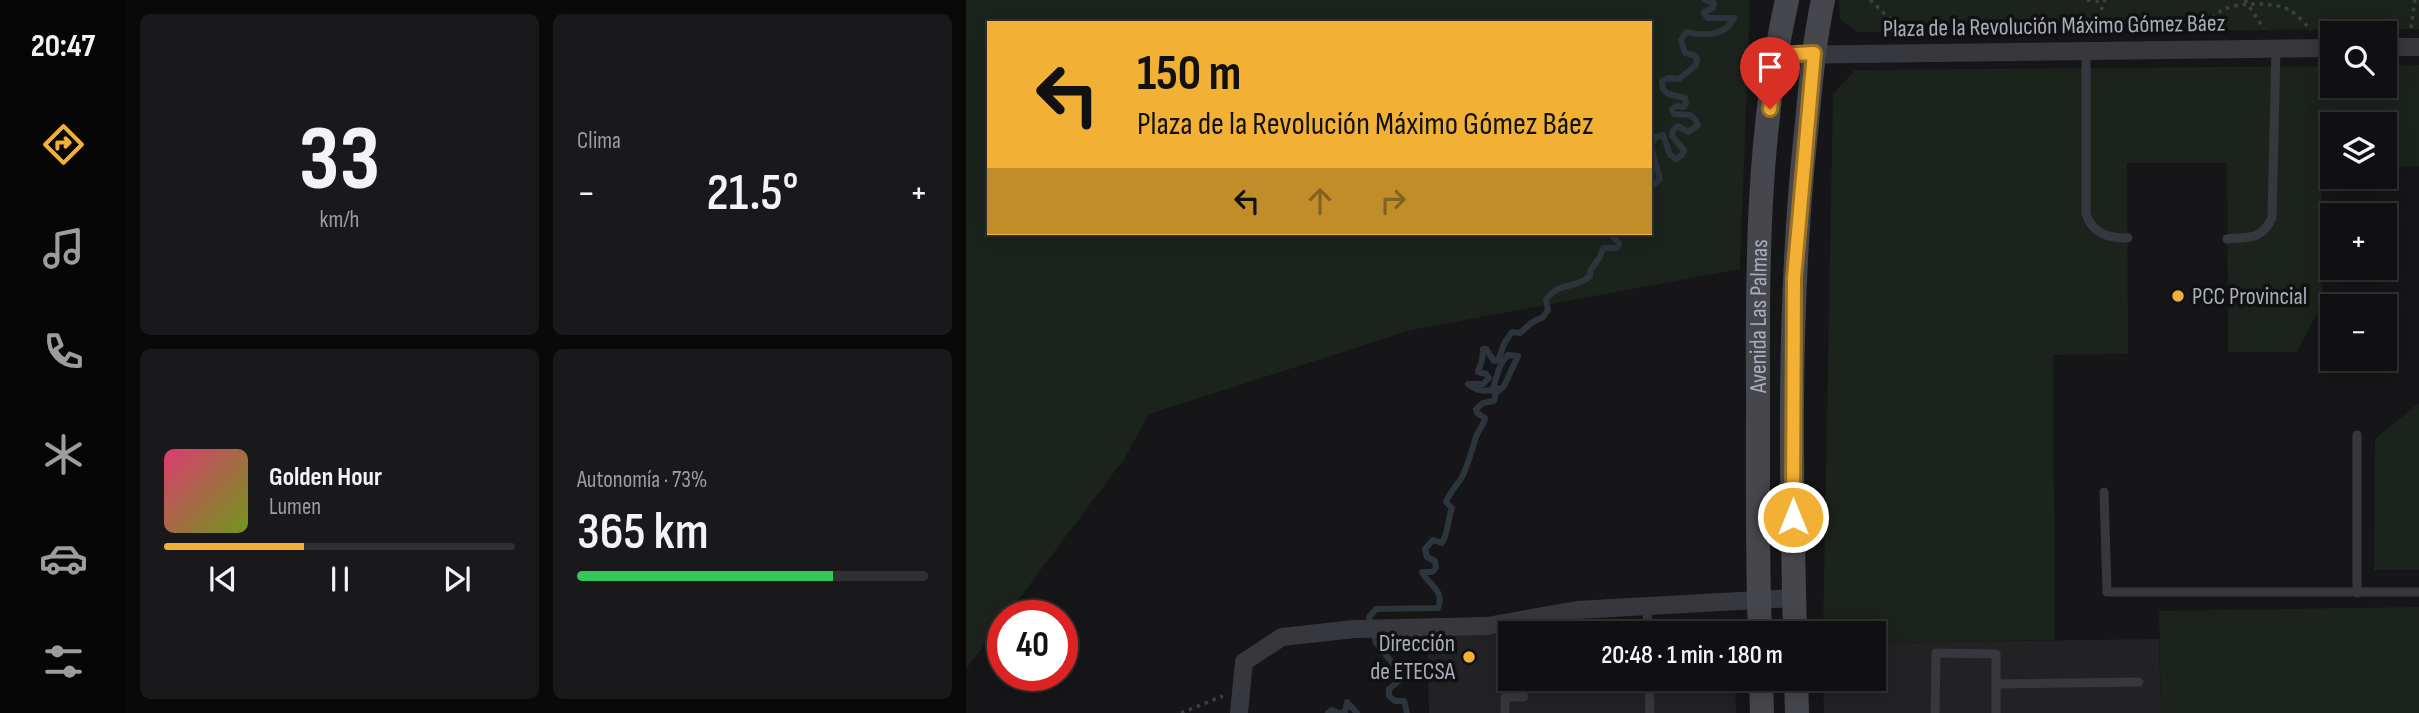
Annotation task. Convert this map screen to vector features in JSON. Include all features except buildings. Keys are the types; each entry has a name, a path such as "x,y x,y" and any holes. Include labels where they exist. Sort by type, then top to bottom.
{"street":[{"name":"Avenida Las Palmas","path":"1759,621 1757,278 1763,164 1776,55 1787,0"},
{"name":"Avenida Las Palmas","path":"1795,621 1794,278 1814,53 1823,0"},
{"name":"Plaza de la Revolución Máximo Gómez Báez","path":"1776,55 2320,48"},
{"path":"1239,713 1244,662 1282,637 1354,629 1488,626 1577,610 1794,598"},
{"path":"1761,691 1762,713"},
{"path":"1796,691 1797,713"}],"lane":[{"path":"2227,239 2259,234 2265,231 2272,218 2276,49"},
{"path":"2085,51 2086,214 2090,223 2100,233 2113,238 2127,238"},
{"path":"2357,435 2357,593"},
{"path":"2104,492 2107,592 2419,592"},
{"path":"1647,605 1648,621"},
{"path":"1935,713 1936,653 1996,654 1996,713"},
{"path":"1996,684 2139,682"},
{"path":"1649,691 1650,713"},
{"path":"1505,713 1505,697 1524,697"}],"path":[{"path":"1870,0 1897,25 1903,52"},
{"path":"2085,51 2104,1 2087,0"},
{"path":"2414,47 2415,0"},
{"path":"2247,2 2276,49"},
{"path":"2188,49 2208,20 2223,9 2247,2 2272,4 2290,10 2320,39"},
{"path":"1181,713 1241,688"}],"shaded area":[{"path":"966,0 1750,0 1740,269 1411,330 1149,414 1124,459 1018,600 987,600 987,641 966,669"},
{"path":"1839,0 2419,0 2419,29 2397,29 2397,21 2320,21 2320,30 1857,32 1840,19"},
{"name":"PCC Provincial","path":"2419,65 2419,166 2397,167 2397,112 2320,112 2320,280 2323,280 2323,294 2320,294 2320,307 2297,352 2228,352 2227,163 2127,163 2128,354 2053,355 2055,640 1886,643 1886,621 1823,621 1833,94 1855,70 2320,66 2320,98 2397,98 2397,66"},
{"path":"2419,403 2419,570 2374,570 2375,439"},
{"path":"2419,607 2419,713 2161,713 2159,611"},
{"name":"Dirección de ETECSA","path":"1498,634 1498,691 1735,691 1736,713 1429,713 1427,635"},
{"path":"2159,639 2161,713 1824,713 1823,691 1886,691 1886,643"}],"waterway":[{"path":"1652,142 1656,137 1663,135 1670,155 1676,159 1684,150 1672,136 1673,130 1678,126 1688,132 1698,125 1691,116 1674,114 1672,109 1683,107 1686,104 1685,98 1668,94 1663,89 1662,81 1668,78 1679,79 1696,65 1697,59 1694,55 1685,53 1681,40 1686,32 1720,32 1734,18 1707,18 1704,12 1713,8 1714,3 1705,0"},
{"path":"1652,152 1660,179 1652,184"},
{"path":"1407,713 1404,701 1395,701 1389,696 1389,689 1404,677 1376,643 1369,617 1376,609 1438,608 1438,592 1422,572 1432,572 1436,568 1435,561 1427,557 1425,549 1433,540 1442,543 1444,539 1452,508 1446,502 1463,475 1485,418 1477,413 1476,409 1483,403 1494,401 1497,388 1482,390 1468,384 1483,384 1489,378 1478,372 1483,349 1486,349 1494,361 1498,360 1512,332 1520,333 1543,317 1548,310 1546,300 1551,294 1590,276 1590,271 1603,248 1617,248 1619,243 1611,235"},
{"path":"1492,391 1504,359 1508,355 1518,356 1504,386 1496,393"},
{"path":"1340,713 1345,712 1347,702 1357,713"},
{"path":"1328,713 1332,710 1339,713"}],"place":[{"name":"PCC Provincial","path":"2178,296"},
{"name":"Dirección de ETECSA","path":"1469,657"}],"route":[{"path":"1770,109 1776,55 1814,53 1794,278 1793,517"}]}
